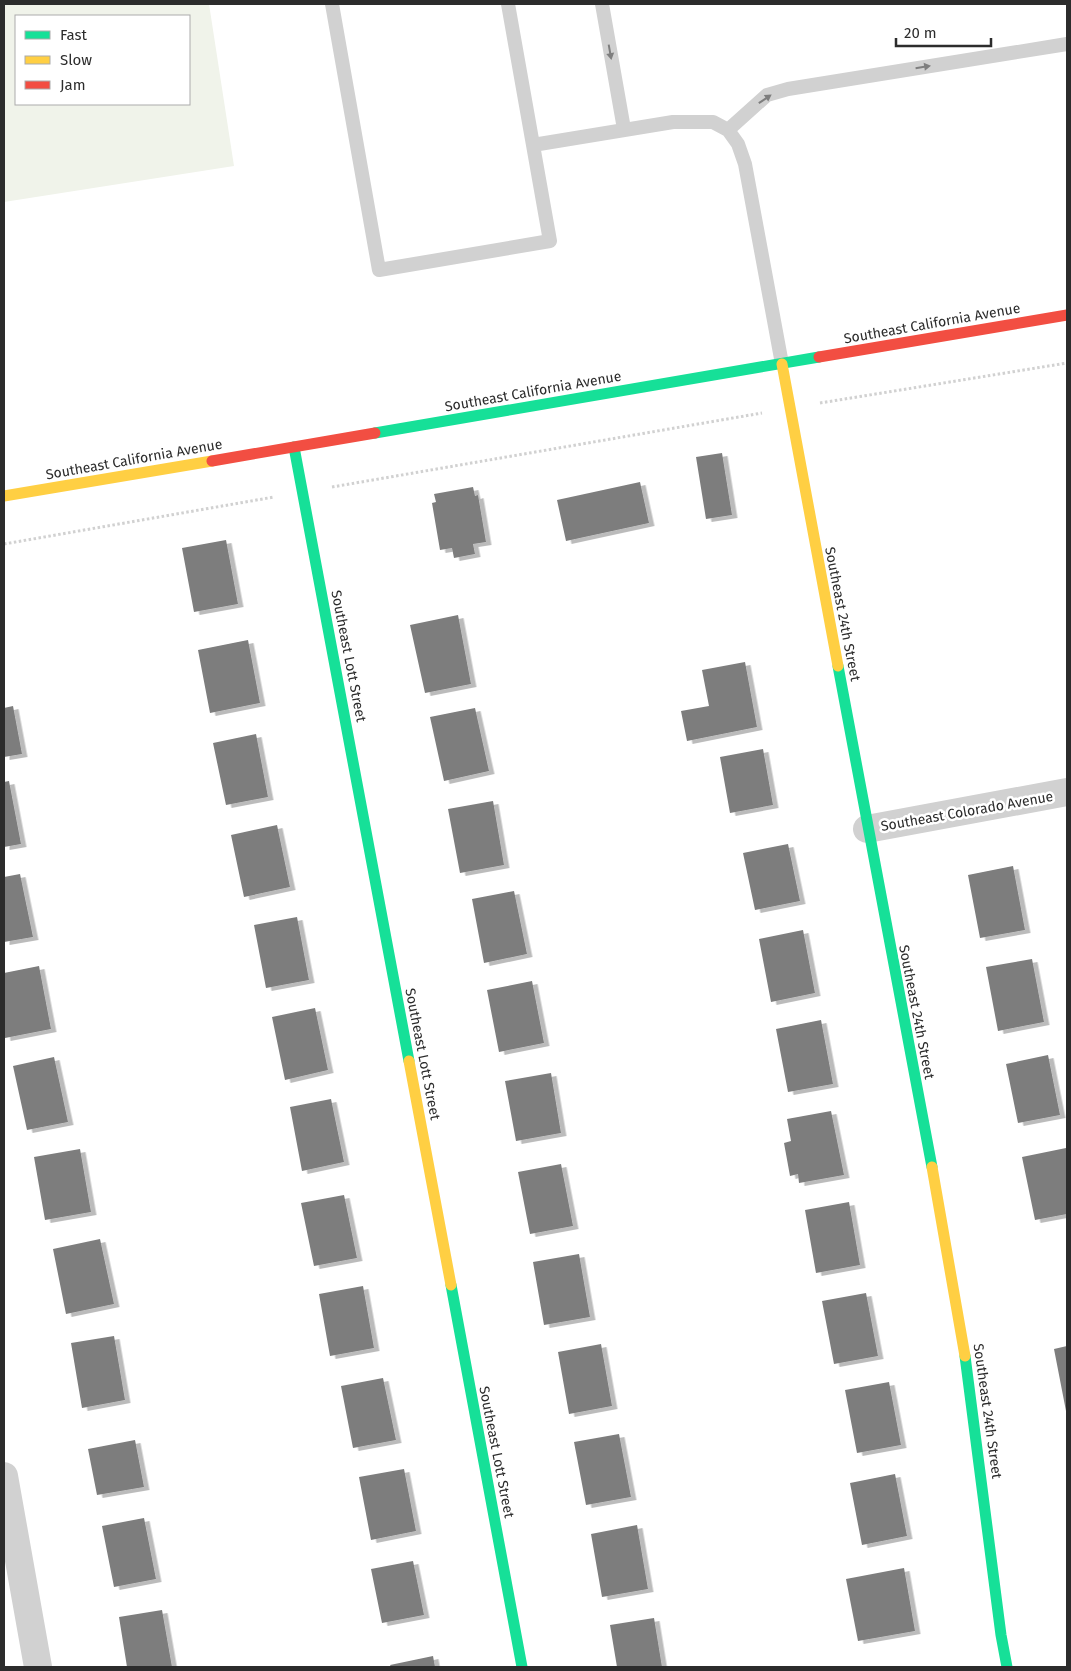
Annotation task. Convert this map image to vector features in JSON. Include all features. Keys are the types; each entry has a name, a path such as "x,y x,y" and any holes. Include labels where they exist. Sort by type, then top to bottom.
{"street":[{"name":"Southeast California Avenue","path":"4,496 1067,315"},
{"name":"Southeast 24th Street","path":"782,364 953,1283 970,1385 1001,1635 1007,1667"},
{"name":"Southeast Lott Street","path":"294,447 522,1667"},
{"name":"Southeast Colorado Avenue","path":"868,829 1067,792"},
{"path":"4,1476 38,1667"}],"lane":[{"path":"332,4 379,270 550,241 508,4"},
{"path":"602,4 624,129"},
{"path":"728,130 767,96 788,89 1067,44"},
{"path":"533,145 673,122 714,122 728,130 738,144 745,164 782,364"}],"path":[{"path":"4,544 789,408 1067,363"}],"shaded area":[{"path":"4,4 209,4 234,166 4,202"}],"building":[{"path":"722,453 732,515 706,519 696,457"},
{"path":"640,482 649,523 566,541 557,500"},
{"path":"473,487 475,496 478,495 486,542 473,544 475,554 454,558 452,548 440,550 432,503 436,502 434,494"},
{"path":"226,540 238,604 194,612 182,548"},
{"path":"458,615 471,684 425,693 410,625"},
{"path":"248,640 260,703 210,713 198,650"},
{"path":"745,662 757,727 687,741 681,711 709,706 702,670"},
{"path":"13,706 22,754 4,757 4,708"},
{"path":"475,708 489,771 444,781 430,717"},
{"path":"256,734 268,797 226,805 213,743"},
{"path":"763,749 773,805 730,813 720,757"},
{"path":"9,781 21,844 4,847 4,782"},
{"path":"493,801 504,865 460,873 448,809"},
{"path":"277,825 290,887 244,897 231,835"},
{"path":"788,844 800,901 755,910 743,853"},
{"path":"1013,866 1025,930 980,938 968,875"},
{"path":"20,874 33,937 4,942 4,877"},
{"path":"514,891 527,954 484,963 472,899"},
{"path":"297,917 309,980 266,988 254,925"},
{"path":"803,930 815,993 771,1002 759,939"},
{"path":"1032,959 1044,1022 998,1031 986,967"},
{"path":"39,966 51,1029 5,1038 4,973"},
{"path":"532,981 544,1043 499,1052 487,990"},
{"path":"315,1008 328,1070 285,1080 272,1017"},
{"path":"821,1020 833,1084 788,1092 776,1029"},
{"path":"1048,1055 1060,1115 1018,1123 1006,1064"},
{"path":"54,1057 68,1122 27,1130 13,1066"},
{"path":"551,1073 561,1133 516,1141 505,1081"},
{"path":"331,1099 344,1162 302,1171 290,1107"},
{"path":"831,1111 844,1175 799,1183 798,1174 790,1176 784,1143 791,1141 787,1119"},
{"path":"1066,1148 1067,1214 1035,1220 1022,1157"},
{"path":"80,1149 91,1212 45,1220 34,1157"},
{"path":"561,1164 573,1226 530,1234 518,1172"},
{"path":"344,1195 357,1258 314,1266 301,1203"},
{"path":"849,1202 860,1265 816,1273 805,1210"},
{"path":"100,1239 114,1304 66,1314 53,1249"},
{"path":"579,1254 590,1317 544,1325 533,1262"},
{"path":"363,1286 374,1348 330,1356 319,1294"},
{"path":"866,1293 878,1356 834,1364 822,1301"},
{"path":"114,1336 125,1400 82,1408 71,1343"},
{"path":"601,1344 612,1406 569,1414 558,1352"},
{"path":"1067,1346 1067,1411 1066,1411 1054,1349"},
{"path":"383,1378 396,1440 353,1448 341,1386"},
{"path":"889,1382 901,1445 857,1453 845,1390"},
{"path":"619,1434 631,1497 586,1505 574,1442"},
{"path":"135,1440 144,1487 97,1495 88,1449"},
{"path":"404,1469 416,1531 371,1540 359,1477"},
{"path":"895,1474 907,1536 862,1545 850,1483"},
{"path":"144,1518 156,1579 114,1587 102,1526"},
{"path":"637,1525 648,1589 602,1597 591,1534"},
{"path":"413,1561 424,1615 382,1623 371,1569"},
{"path":"904,1568 915,1631 858,1641 846,1579"},
{"path":"162,1610 172,1667 127,1667 119,1617"},
{"path":"654,1618 662,1667 617,1667 610,1625"},
{"path":"433,1656 435,1667 391,1667 390,1665"}],"traffic: fast":[{"path":"375,433 819,357"},
{"path":"294,447 409,1061"},
{"path":"838,666 932,1167"},
{"path":"451,1285 522,1667"},
{"path":"965,1356 1001,1635 1007,1667"}],"traffic: slow":[{"path":"782,364 838,666"},
{"path":"4,496 212,461"},
{"path":"409,1061 451,1285"},
{"path":"932,1167 965,1356"}],"traffic: jam":[{"path":"819,357 1067,315"},
{"path":"212,461 375,433"}]}
